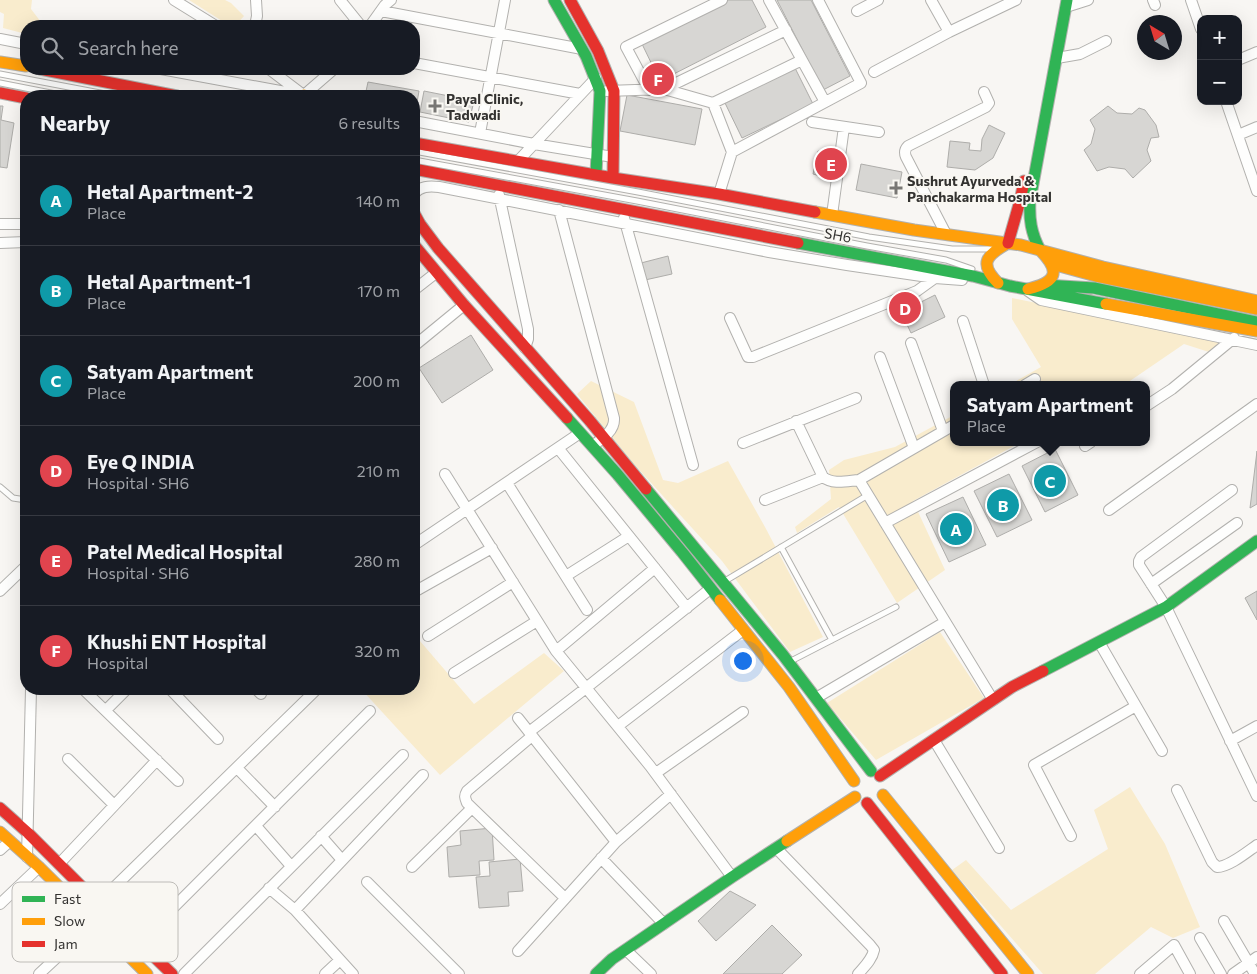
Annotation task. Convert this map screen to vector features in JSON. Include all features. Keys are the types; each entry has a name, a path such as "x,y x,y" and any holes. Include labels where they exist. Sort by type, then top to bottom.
{"street":[{"path":"174,0 206,20"},
{"path":"256,0 256,20"},
{"path":"340,0 355,20"},
{"path":"374,20 391,0"},
{"path":"480,133 504,0"},
{"path":"554,0 582,49 600,91 596,174"},
{"path":"570,0 598,51 614,91 613,178"},
{"path":"649,90 626,47 722,0"},
{"path":"770,0 825,102"},
{"path":"732,152 861,83 818,0"},
{"path":"857,12 878,0"},
{"path":"931,0 949,32"},
{"path":"874,72 949,32 1016,0"},
{"path":"1064,2 1088,0"},
{"path":"1191,0 1197,17"},
{"path":"1045,285 1054,273 1048,257 1040,250 1032,236 1030,200 1057,58 1064,2"},
{"path":"1008,243 1023,189 1064,2"},
{"path":"381,11 582,49"},
{"path":"664,89 786,30"},
{"path":"0,39 20,43"},
{"path":"1057,58 1080,54 1106,41"},
{"path":"1242,58 1257,52"},
{"path":"600,91 664,89 713,103 802,60"},
{"path":"0,62 20,65"},
{"path":"420,65 580,94"},
{"path":"70,75 147,90"},
{"path":"193,75 273,90"},
{"path":"277,75 297,90"},
{"path":"311,90 328,75"},
{"path":"518,161 596,78"},
{"path":"946,234 904,154 905,149 986,107 989,103 984,92"},
{"path":"0,93 20,97"},
{"path":"713,103 732,152 719,194"},
{"path":"1227,105 1257,191"},
{"path":"420,122 613,157"},
{"path":"812,122 879,132"},
{"path":"832,215 844,127"},
{"path":"1238,135 1257,127"},
{"path":"420,144 613,178 719,194 914,230 1021,245 1103,267 1257,301"},
{"name":"SH6","path":"420,170 993,279 1025,289 1257,331"},
{"path":"497,185 528,329 526,348"},
{"path":"420,189 434,186 769,252 847,266 936,278 993,279 987,268 987,260 997,248 1008,243"},
{"path":"559,210 614,418 613,428 604,438 592,446"},
{"path":"622,210 693,465"},
{"path":"0,224 20,224"},
{"path":"420,224 438,248 604,438 724,582 876,774 883,780 885,785 880,800 866,803"},
{"path":"0,243 20,242"},
{"path":"420,252 464,305 640,500 789,687 854,781"},
{"path":"1052,264 1096,276 1257,309"},
{"path":"420,285 437,272"},
{"path":"730,318 748,358 917,291 936,278"},
{"path":"1025,289 1045,285 1094,288 1257,322"},
{"path":"1025,289 1040,300 1257,345"},
{"path":"420,341 464,305"},
{"path":"962,321 983,381"},
{"path":"1150,404 1172,390 1244,328"},
{"path":"911,344 943,431"},
{"path":"880,357 914,448"},
{"path":"743,442 856,398"},
{"path":"1109,510 1257,404"},
{"path":"796,421 823,477 826,480 835,482 859,480 950,427"},
{"path":"420,541 580,433"},
{"path":"885,523 1029,446"},
{"path":"558,448 687,608"},
{"path":"445,474 556,651 656,773 732,877"},
{"path":"765,500 823,477"},
{"path":"859,480 993,700"},
{"path":"507,483 587,610"},
{"path":"1232,490 1141,557 1139,565 1166,607 1257,796"},
{"path":"1150,584 1237,523"},
{"path":"566,576 629,536"},
{"path":"1002,974 866,803 855,796 852,786 854,781 861,773 876,774 934,740 1012,688 1166,607 1257,541"},
{"path":"420,589 492,548"},
{"path":"556,651 655,568"},
{"path":"0,591 20,572"},
{"path":"428,636 513,582"},
{"path":"565,898 467,803 465,796 467,791 530,734 710,589"},
{"path":"454,673 537,621"},
{"path":"816,698 945,622"},
{"path":"618,726 743,630"},
{"path":"1099,642 1162,751"},
{"path":"27,857 32,695"},
{"path":"90,695 178,781"},
{"path":"106,710 121,695"},
{"path":"176,695 218,739"},
{"path":"120,882 311,695"},
{"path":"1071,836 1034,765 1136,706"},
{"path":"178,903 370,711"},
{"path":"656,773 743,712"},
{"path":"518,718 616,842"},
{"path":"1230,740 1257,726"},
{"path":"934,740 999,848"},
{"path":"184,974 403,755"},
{"path":"68,759 114,805"},
{"path":"59,864 157,760"},
{"path":"237,768 275,807"},
{"path":"295,910 423,775"},
{"path":"1177,790 1212,862 1217,867 1227,865 1257,845"},
{"path":"518,951 616,842 671,794"},
{"path":"883,795 1028,974"},
{"path":"596,974 612,959 855,796"},
{"path":"0,808 77,882"},
{"path":"412,867 472,808"},
{"path":"256,826 291,866"},
{"path":"0,832 54,882"},
{"path":"322,836 342,860"},
{"path":"0,850 10,841"},
{"path":"776,848 874,950 870,960 858,974"},
{"path":"601,858 664,924"},
{"path":"23,882 39,867"},
{"path":"367,882 459,974"},
{"path":"269,888 295,910 353,974"},
{"path":"0,904 12,893"},
{"path":"1224,921 1253,960 1255,974"},
{"path":"1200,938 1221,974"},
{"path":"1140,974 1174,945 1190,974"},
{"path":"626,950 651,974"},
{"path":"325,974 340,960"},
{"path":"1233,974 1253,960"},
{"path":"39,974 52,962"},
{"path":"133,962 144,973"},
{"path":"160,962 172,974"}],"lane":[{"path":"0,74 84,90"},
{"path":"0,84 33,90"},
{"path":"420,152 869,237 952,249 997,248"},
{"path":"420,161 946,260 993,279"},
{"path":"0,487 13,498 20,499"},
{"path":"724,582 868,495"},
{"path":"781,547 832,640"},
{"path":"789,662 896,607"}],"shaded area":[{"path":"0,0 32,0 31,9 39,20 20,20 20,32 3,28 4,14 0,12"},
{"path":"189,0 225,0 231,3 244,16 240,20 221,20"},
{"path":"1012,298 1220,341 1212,353 1184,344 1130,381 1016,381 1041,367 1012,319"},
{"path":"591,381 634,402 663,480 678,483 728,461 823,637 790,652 722,561 633,463 577,394"},
{"path":"950,417 950,446 1014,446 913,501 945,570 897,603 839,507 797,533 795,527 831,499 829,470 844,460 895,447"},
{"path":"940,632 984,698 876,760 827,703"},
{"path":"420,641 474,704 544,653 564,671 440,775 367,695 420,695"},
{"path":"1130,787 1165,844 1200,927 1173,938 1151,927 1095,974 1043,974 952,870 966,860 1011,910 1108,849 1094,810"}],"building":[{"path":"728,0 752,0 766,27 660,81 642,44"},
{"path":"777,0 811,0 850,76 823,90"},
{"path":"795,68 813,104 742,138 725,103"},
{"path":"368,82 413,90 366,90"},
{"path":"424,91 474,101 469,122 420,112"},
{"path":"627,95 702,109 695,145 620,131"},
{"path":"0,106 3,106 1,120 14,123 7,168 0,167"},
{"path":"1108,106 1117,113 1132,114 1139,108 1145,110 1156,125 1159,137 1151,138 1147,150 1151,161 1133,178 1125,169 1109,167 1097,171 1084,150 1091,144 1095,129 1090,120"},
{"path":"989,125 1005,133 993,158 975,170 947,167 950,141 970,143 969,150 981,151 982,139"},
{"path":"818,151 837,156 831,179 813,174"},
{"path":"861,164 902,172 897,198 856,190"},
{"path":"668,256 672,274 645,280 641,263"},
{"path":"935,295 945,317 911,333 901,312"},
{"path":"471,335 493,370 442,403 420,367"},
{"path":"1055,449 1078,495 1045,512 1022,466"},
{"path":"1257,451 1257,504 1250,508"},
{"path":"1009,474 1032,520 997,537 974,491"},
{"path":"963,497 986,545 949,562 926,514"},
{"path":"1257,591 1257,620 1245,598"},
{"path":"492,828 494,860 479,861 480,875 449,877 447,847 461,845 460,831"},
{"path":"520,859 523,891 508,892 509,906 479,908 476,877 490,876 489,862"},
{"path":"730,891 756,905 716,941 698,921"},
{"path":"772,925 802,955 782,974 723,974"}],"traffic: fast":[{"path":"554,0 586,56 600,91 596,174"},
{"path":"1040,250 1031,226 1030,200 1067,0"},
{"path":"798,243 973,276 1010,286 1106,304"},
{"path":"1045,285 1094,288 1257,322"},
{"path":"567,418 618,475 720,600"},
{"path":"646,489 783,655 871,771"},
{"path":"1043,671 1166,607 1257,541"},
{"path":"596,974 612,959 787,841"}],"traffic: slow":[{"path":"0,62 20,65"},
{"path":"815,212 914,230 1021,245 1103,267 1257,301"},
{"path":"998,283 988,270 988,260 990,256 1008,243"},
{"path":"1028,289 1045,283 1053,275 1051,264 1040,250"},
{"path":"1052,264 1096,276 1257,309"},
{"path":"1106,304 1257,331"},
{"path":"720,600 789,687 854,781"},
{"path":"883,795 1028,974"},
{"path":"787,841 855,797"},
{"path":"0,832 54,882"},
{"path":"135,962 147,974"}],"traffic: jam":[{"path":"570,0 598,51 614,91 613,178"},
{"path":"70,75 147,90"},
{"path":"0,93 20,97"},
{"path":"420,144 815,212"},
{"path":"420,170 798,243"},
{"path":"1008,243 1024,181"},
{"path":"420,224 438,248 590,421 646,489"},
{"path":"420,252 464,305 567,418"},
{"path":"880,776 1012,687 1043,671"},
{"path":"867,803 1002,974"},
{"path":"0,808 77,882"},
{"path":"159,962 172,974"}],"place":[{"name":"Khushi ENT Hospital","path":"658,79"},
{"name":"Payal Clinic, Tadwadi","path":"435,106"},
{"name":"Patel Medical Hospital","path":"831,164"},
{"name":"Sushrut Ayurveda & Panchakarma Hospital","path":"896,188"},
{"name":"Eye Q INDIA","path":"905,308"},
{"name":"Satyam Apartment","path":"1050,481"},
{"name":"Hetal Apartment-1","path":"1003,505"},
{"name":"Hetal Apartment-2","path":"956,529"}]}
